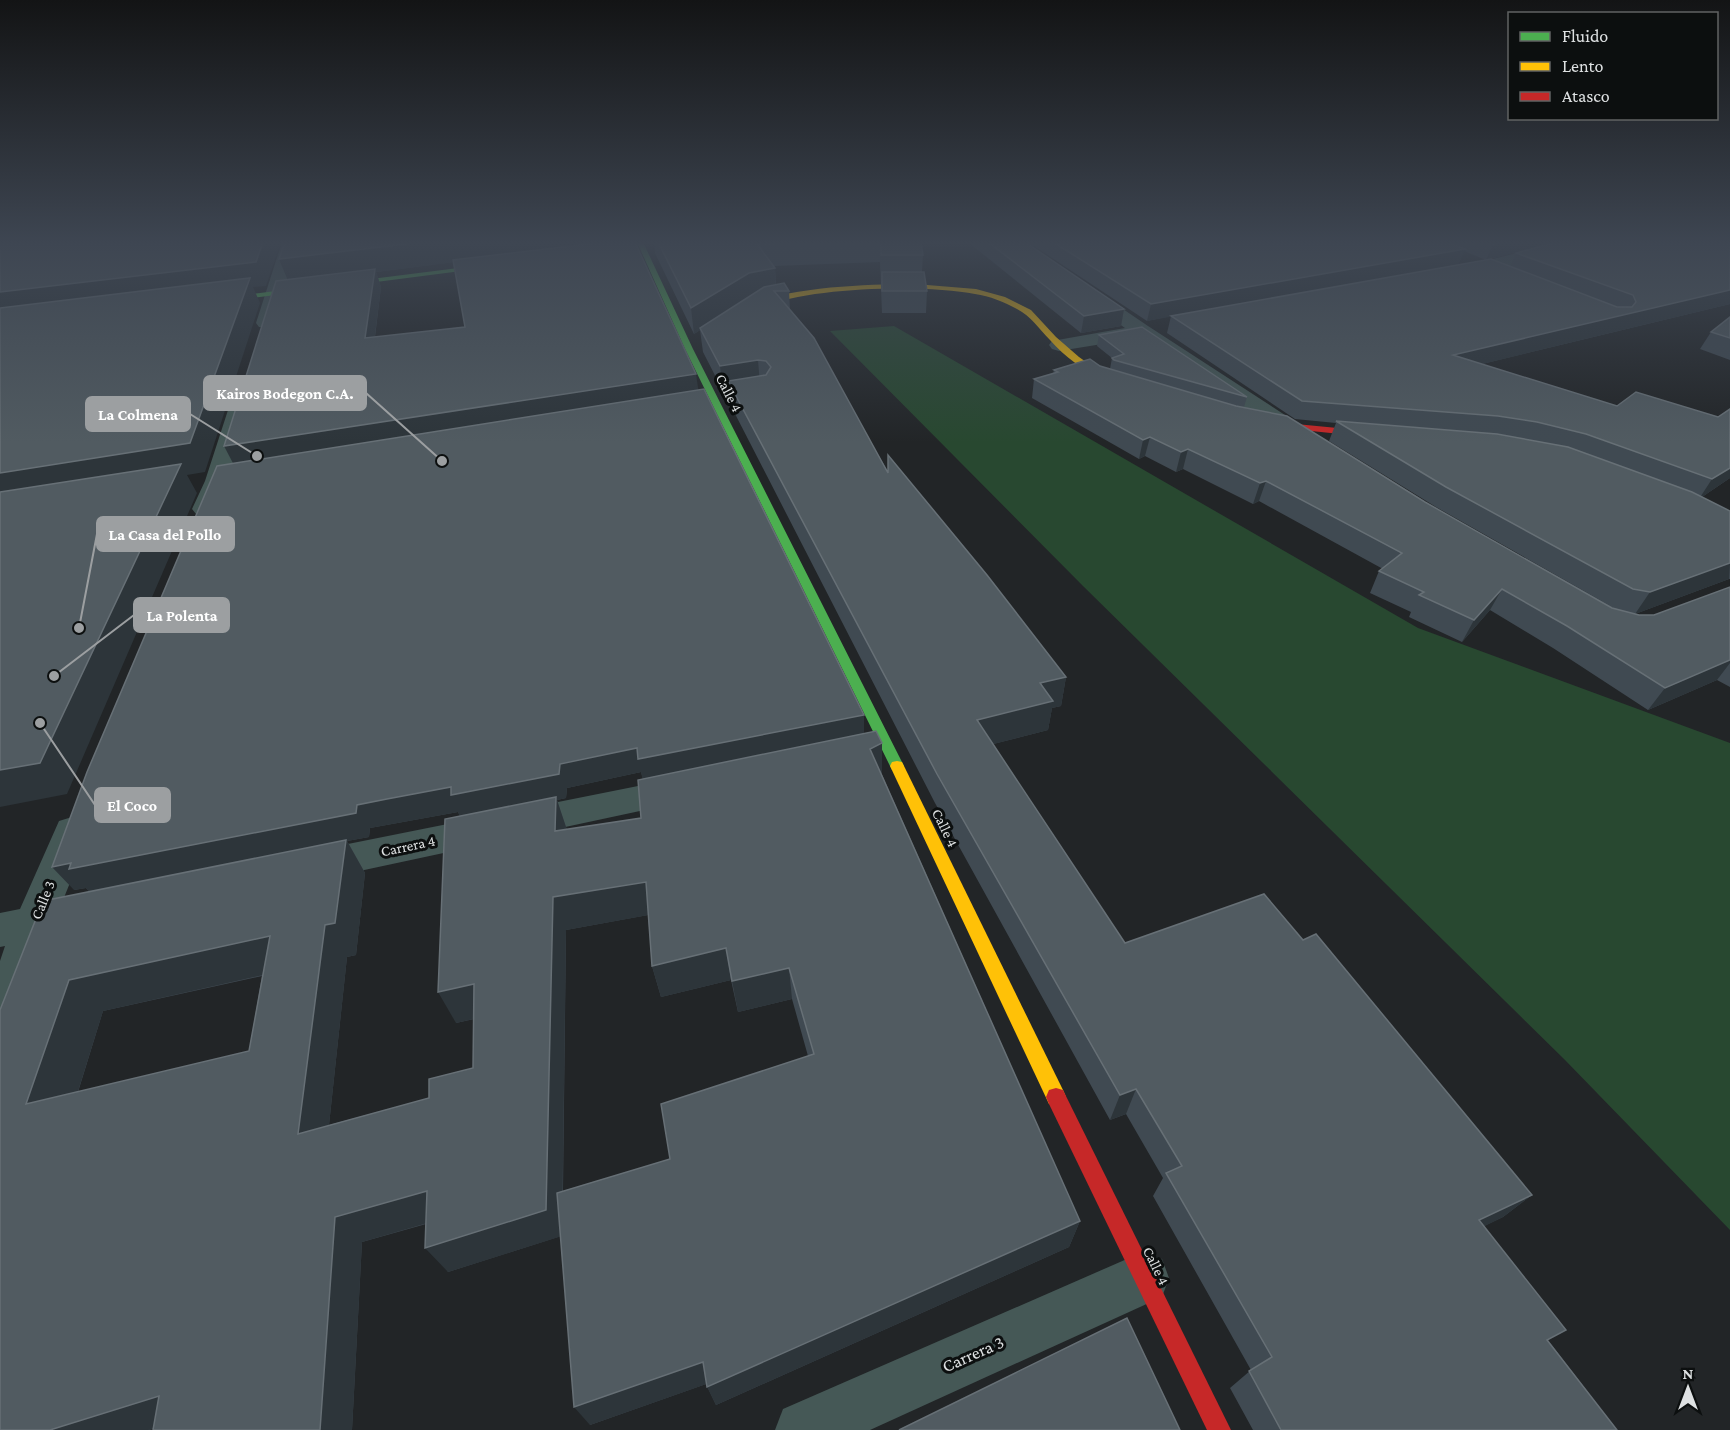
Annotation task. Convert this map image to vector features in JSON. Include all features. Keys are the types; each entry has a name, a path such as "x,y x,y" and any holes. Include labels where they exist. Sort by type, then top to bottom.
{"street":[{"path":"259,348 271,309"},
{"name":"Calle 4","path":"675,309 694,346 714,400 888,748 1143,1278 1219,1430"},
{"path":"739,316 750,309"},
{"path":"1024,309 1059,345 1104,378 1138,388"},
{"path":"1110,309 1329,453"},
{"path":"1059,345 1165,327"},
{"path":"194,536 217,481 248,381"},
{"path":"1249,420 1289,428 1395,437"},
{"path":"853,755 888,748"},
{"name":"Carrera 4","path":"279,873 712,784"},
{"name":"Calle 3","path":"0,1021 17,927 84,801"},
{"path":"17,927 116,906"},
{"name":"Carrera 3","path":"804,1430 1143,1278"}],"green space":[{"path":"894,326 1418,628 1730,743 1730,1230 1565,1060 1083,586 830,331"}],"building":[{"path":"0,309 239,309 190,443 0,473"},
{"path":"267,309 369,309 365,338 465,327 462,309 666,309 696,374 224,446"},
{"path":"730,309 789,309 814,338 888,473 888,455 987,575 1066,677 1040,683 1053,701 977,720 1125,943 1264,894 1303,940 1316,934 1532,1195 1479,1220 1566,1330 1547,1340 1617,1430 1281,1430 1249,1371 1272,1357 1166,1173 1182,1166 1136,1089 1120,1095 937,774 728,381 766,375 771,367 766,361 758,360 720,366 700,328"},
{"path":"1075,309 1124,309 1084,316"},
{"path":"1212,309 1650,309 1453,355 1617,406 1636,392 1718,417 1730,409 1730,468 1712,479 1586,434 1537,422 1498,416 1302,401 1171,316"},
{"path":"1730,317 1730,338 1711,332"},
{"path":"1142,327 1247,397 1114,360 1112,358 1124,354 1099,335"},
{"path":"1090,359 1100,366 1236,406 1287,416 1425,502 1612,608 1639,615 1654,615 1730,587 1730,660 1665,688 1567,626 1502,589 1474,620 1419,595 1424,592 1379,571 1402,553 1266,481 1260,483 1188,449 1181,452 1150,437 1143,440 1034,379"},
{"path":"704,389 864,715 638,759 637,748 560,764 559,774 451,795 451,787 357,805 356,813 69,869 71,863 52,867 87,772 217,466"},
{"path":"1336,421 1497,434 1568,447 1692,492 1730,511 1730,563 1650,592 1633,589 1446,487"},
{"path":"181,464 40,763 0,770 0,492"},
{"path":"876,731 882,743 870,749 1080,1221 707,1387 703,1362 574,1407 557,1193 670,1159 661,1104 814,1054 789,968 732,981 726,948 652,966 646,882 553,897 546,1210 425,1248 427,1191 335,1217 320,1430 153,1430 159,1396 50,1430 0,1430 0,1010 43,901 346,840 335,923 325,925 298,1134 429,1098 429,1079 473,1068 474,984 438,992 445,819 556,797 555,831 641,818 638,780","holes":["270,936 249,1051 26,1104 69,980"]},
{"path":"1127,1318 1180,1430 899,1430"}],"traffic: fast":[{"path":"671,309 897,766"}],"traffic: slow":[{"path":"748,311 752,309"},
{"path":"1023,309 1076,359 1102,376 1121,383"},
{"path":"897,766 1056,1097"}],"traffic: jam":[{"path":"1266,424 1379,435"},
{"path":"1056,1097 1219,1430"}],"place":[{"name":"La Colmena","path":"257,456"},
{"name":"Kairos Bodegon C.A.","path":"442,461"},
{"name":"La Casa del Pollo","path":"79,628"},
{"name":"La Polenta","path":"54,676"},
{"name":"El Coco","path":"40,723"}]}
